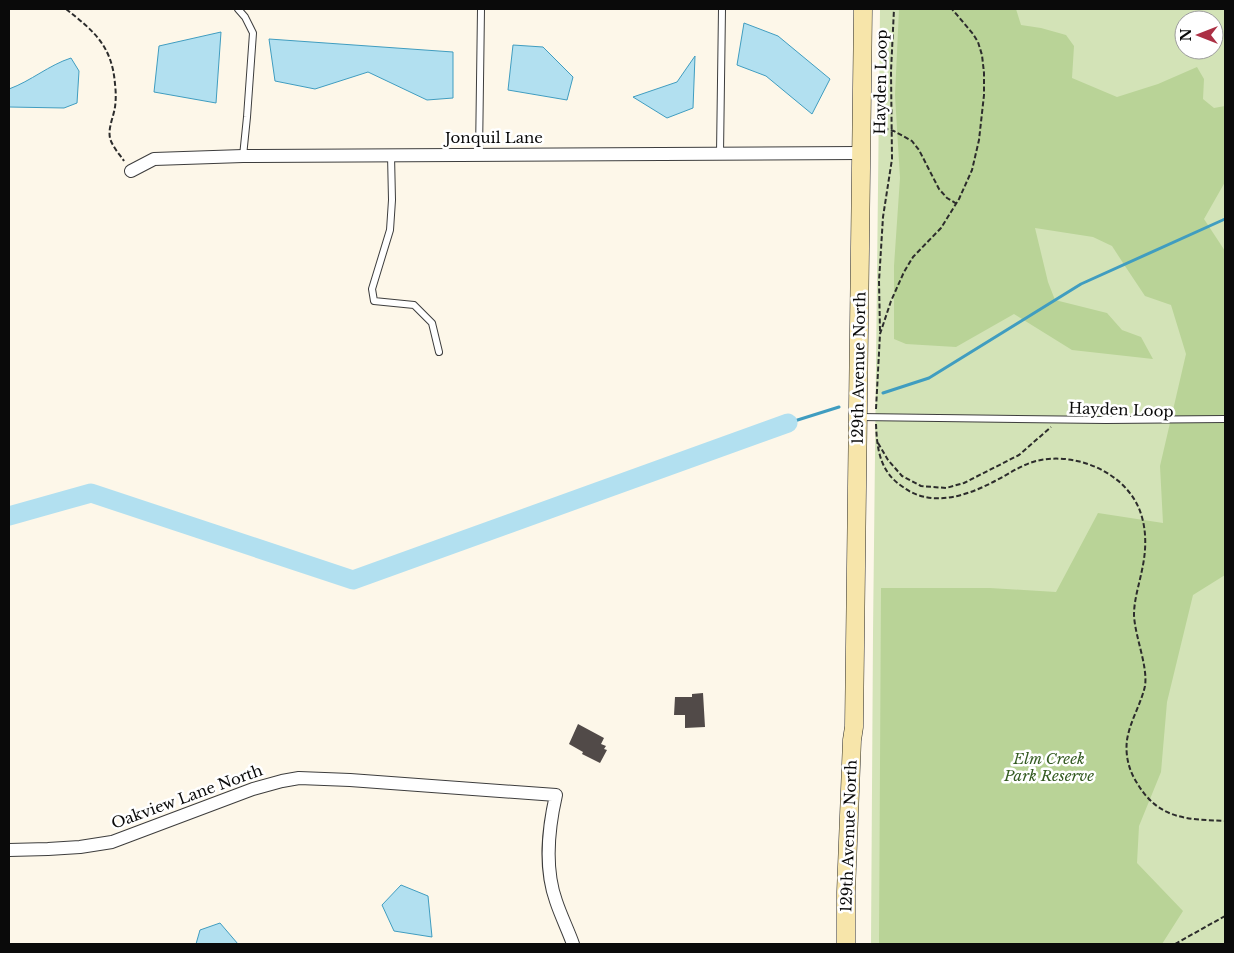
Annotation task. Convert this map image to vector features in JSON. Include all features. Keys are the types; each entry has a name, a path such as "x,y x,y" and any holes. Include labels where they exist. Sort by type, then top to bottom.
{"main road":[{"name":"129th Avenue North","path":"846,944 847,863 854,727 863,9"},
{"name":"129th Avenue North","path":"854,727 857,748 858,944"}],"street":[{"name":"Jonquil Lane","path":"132,171 154,159 243,156 860,153"},
{"name":"Oakview Lane North","path":"9,850 80,848 112,842 253,789 299,778 556,795 548,846 549,867 556,901 573,944"}],"lane":[{"path":"238,9 246,17 253,33 248,117 243,156"},
{"path":"479,154 481,9"},
{"path":"720,153 722,9"},
{"path":"391,155 392,200 390,230 372,289 374,301 414,305 432,323 440,352"},
{"path":"858,417 1225,419"}],"path":[{"path":"66,9 91,30 107,50 112,64 116,92 109,136 112,145 132,171"},
{"name":"Hayden Loop","path":"880,334 879,281 884,217 892,159 891,71 894,9"},
{"path":"952,9 969,28 978,42 982,55 984,73 982,117 974,162 966,185 957,204 941,228 913,257 904,272 891,301 880,334 876,417 877,441 882,463 886,472 893,480 908,491 918,496 929,498 949,498 966,494 982,488 1023,466 1044,460 1064,460 1086,464 1106,472 1124,487 1140,511 1145,535 1144,557 1134,615 1144,668 1144,686 1129,733 1127,750 1129,765 1134,780 1143,793 1162,811 1183,817 1225,821"},
{"path":"870,129 882,128 891,130 912,142 919,150 939,189 947,198 957,204"},
{"name":"Hayden Loop","path":"877,441 888,460 902,476 922,486 946,488 964,483 1019,455 1061,419"},
{"path":"1175,944 1225,916"}],"green space":[{"name":"Elm Creek Park Reserve","path":"880,9 1225,9 1225,944 871,944"},
{"name":"Elm Creek Park Reserve","path":"899,9 1016,9 1021,25 1066,35 1074,46 1072,78 1117,97 1158,84 1197,67 1204,79 1203,99 1214,108 1225,106 1225,182 1204,219 1225,251 1225,575 1193,595 1167,702 1161,772 1139,826 1137,863 1183,911 1162,944 879,944 881,588 990,588 1056,592 1098,513 1163,523 1160,466 1186,354 1171,305 1145,296 1112,246 1093,237 1035,228 1048,282 1055,300 1107,313 1122,330 1141,337 1153,359 1072,350 1014,314 956,347 906,344 894,339 894,266 900,178 895,95"}],"water":[{"path":"744,23 778,36 830,79 812,114 766,76 737,65"},
{"path":"221,32 216,103 154,92 159,46"},
{"path":"269,39 453,52 453,98 427,100 368,72 315,89 275,81"},
{"path":"513,45 543,47 573,77 567,100 508,90"},
{"path":"695,56 693,108 667,118 633,97 677,82"},
{"path":"71,58 79,71 77,103 64,108 9,107 9,89"},
{"path":"401,885 428,896 432,937 394,931 382,905"},
{"path":"220,923 238,944 196,944 200,930"}],"building":[{"path":"703,693 705,727 685,728 685,715 674,715 675,697 692,697 692,694"},
{"path":"578,724 604,738 601,744 606,746 604,749 607,750 600,763 582,754 583,752 569,744"}],"waterway":[{"path":"883,393 929,378 1081,284 1225,219"},
{"path":"788,423 839,407"},
{"path":"9,516 91,493 353,580 788,423"}]}
